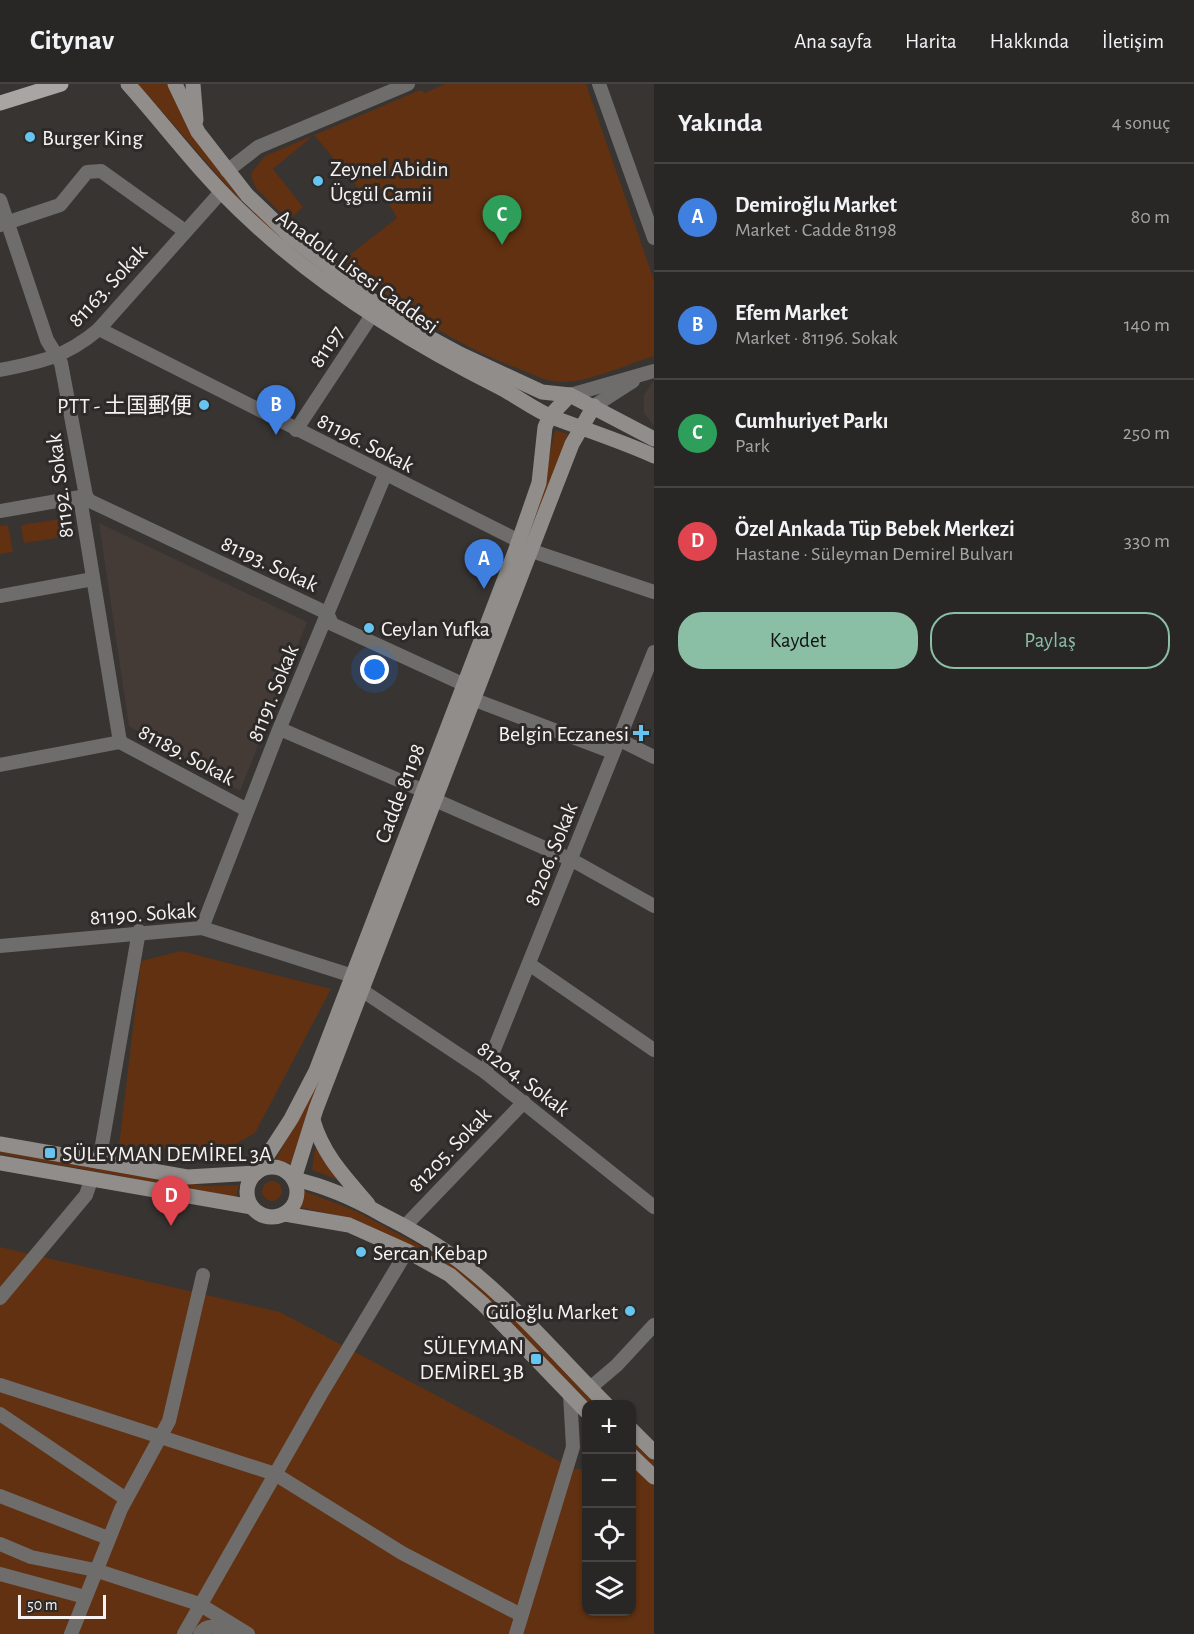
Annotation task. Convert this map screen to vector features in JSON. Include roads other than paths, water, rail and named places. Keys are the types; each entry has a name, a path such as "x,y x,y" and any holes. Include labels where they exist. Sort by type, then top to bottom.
{"main road":[{"path":"0,103 61,84"},
{"name":"Anadolu Lisesi Caddesi","path":"128,84 221,192 250,221 293,257 372,315 423,348 550,416 582,426"},
{"name":"Anadolu Lisesi Caddesi","path":"175,84 198,132 227,171 264,214 367,297 412,328 507,377 542,392 570,395 594,406"},
{"path":"193,84 198,132"},
{"path":"550,416 570,395"},
{"path":"594,406 654,439"},
{"name":"Cadde 81198","path":"256,1173 291,1119 316,1071 353,976 429,796 475,700 572,444 594,406"},
{"name":"Cadde 81198","path":"294,1179 313,1120 363,991 465,685 519,541 538,483 545,427 550,416"},
{"path":"582,426 654,456"},
{"path":"313,1120 318,1138 329,1159 373,1209"},
{"path":"0,1144 187,1177 256,1173 269,1167 276,1167 294,1179 317,1184 405,1226 457,1259 489,1286 602,1400"},
{"path":"0,1163 252,1207 263,1216 278,1217 285,1214 296,1202 298,1194 294,1179"},
{"path":"252,1207 247,1193 248,1186 256,1173"},
{"path":"285,1214 349,1225 407,1251 450,1275 483,1304 582,1407"},
{"path":"636,1434 654,1452"},
{"path":"636,1460 654,1477"}],"street":[{"path":"227,171 258,147 387,88 408,84"},
{"path":"599,84 654,238"},
{"path":"5,224 60,205 87,172 102,171 185,231"},
{"name":"81163. Sokak","path":"0,370 48,361 78,347 99,329 221,192"},
{"name":"81192. Sokak","path":"0,200 5,224 47,340 61,363 86,496 81,504 120,742"},
{"name":"81197","path":"296,430 372,315"},
{"name":"81196. Sokak","path":"99,329 519,541"},
{"path":"570,395 648,373"},
{"path":"594,406 648,373"},
{"name":"81191. Sokak","path":"202,928 247,810 385,475"},
{"path":"0,511 86,496"},
{"name":"81193. Sokak","path":"86,496 327,614 332,624 465,685"},
{"path":"532,551 654,592"},
{"path":"0,596 93,579"},
{"name":"81206. Sokak","path":"485,1072 654,651"},
{"path":"475,700 654,757"},
{"path":"280,729 572,860 654,906"},
{"name":"81189. Sokak","path":"0,765 120,742 247,810"},
{"name":"81190. Sokak","path":"0,946 202,928 353,976"},
{"path":"99,1162 139,932"},
{"path":"529,964 654,1050"},
{"name":"81204. Sokak","path":"363,991 485,1072 654,1207"},
{"name":"81205. Sokak","path":"405,1226 524,1102"},
{"path":"0,1298 86,1195 91,1180"},
{"path":"184,1634 199,1604 407,1251"},
{"path":"71,1634 94,1570 126,1498 169,1421 203,1275"},
{"path":"590,1388 617,1365 654,1326"},
{"path":"0,1385 275,1474 402,1552 521,1615"},
{"path":"516,1634 573,1447 570,1394"},
{"path":"0,1414 126,1498"},
{"path":"573,1447 582,1442"},
{"path":"0,1496 108,1538"},
{"path":"0,1544 43,1560 94,1570 199,1604 248,1634"},
{"path":"0,1574 85,1597"},
{"path":"200,1634 212,1626 228,1634"}],"place":[{"name":"Burger King","path":"30,137"},
{"name":"Zeynel Abidin Üçgül Camii","path":"318,181"},
{"name":"Cumhuriyet Parkı","path":"502,245"},
{"name":"PTT - 土国郵便","path":"204,405"},
{"name":"Efem Market","path":"276,435"},
{"name":"Demiroğlu Market","path":"484,589"},
{"name":"Ceylan Yufka","path":"369,628"},
{"name":"Belgin Eczanesi","path":"641,733"},
{"name":"SÜLEYMAN DEMİREL 3A","path":"50,1153"},
{"name":"Özel Ankada Tüp Bebek Merkezi","path":"171,1226"},
{"name":"Sercan Kebap","path":"361,1252"},
{"name":"Güloğlu Market","path":"630,1311"},
{"name":"SÜLEYMAN DEMİREL 3B","path":"536,1359"}]}
